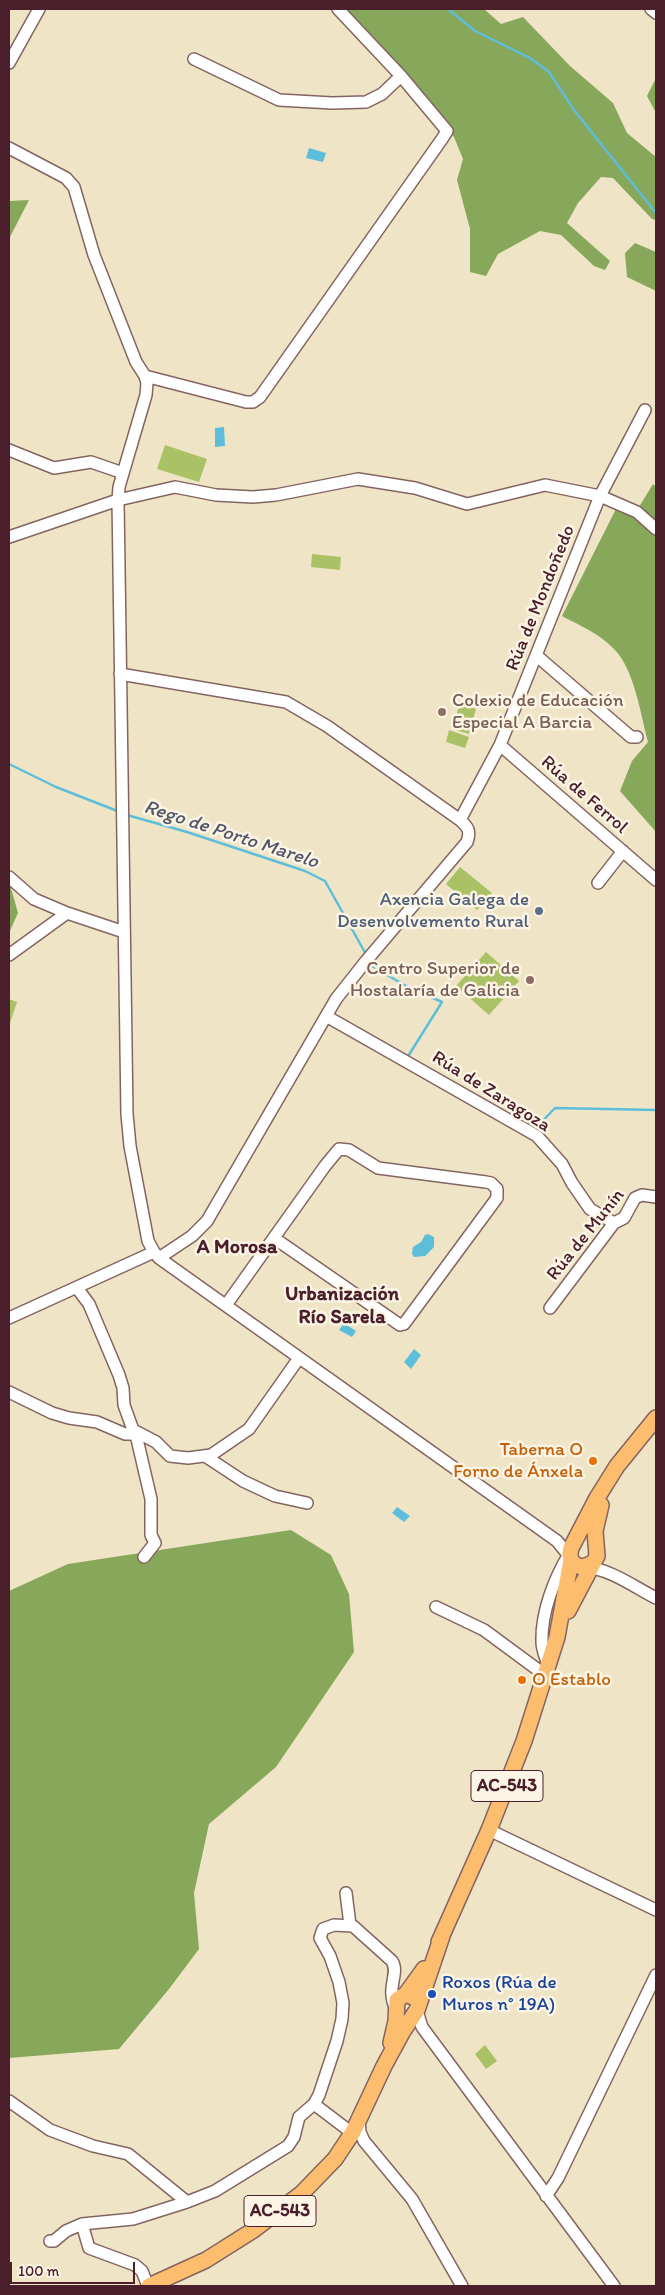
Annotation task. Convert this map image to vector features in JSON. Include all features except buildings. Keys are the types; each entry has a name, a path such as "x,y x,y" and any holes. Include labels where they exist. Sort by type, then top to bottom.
{"main road":[{"name":"AC-543","path":"149,2286 206,2260 266,2221 320,2176 356,2134 384,2066 394,2031 409,2014 524,1741 557,1637 597,1498 614,1471 653,1428"},
{"name":"AC-543","path":"581,1554 614,1471"},
{"name":"AC-543","path":"405,1994 420,1977 443,1933"},
{"path":"405,1994 415,1998 409,2014"}],"street":[{"path":"9,62 39,9"},
{"path":"145,376 246,402 253,402 260,397 447,131 401,76 338,9"},
{"path":"650,9 656,13"},
{"path":"194,59 280,100 332,103 366,102 382,94 401,76"},
{"path":"9,148 66,178 74,187 94,255 136,362 147,383 146,395 123,472 118,500 127,1130 146,1235 157,1255 299,1358 557,1541 656,1598"},
{"name":"Rúa de Mondoñedo","path":"460,820 500,745 600,496 645,410"},
{"path":"9,450 54,468 91,462 123,472"},
{"path":"9,537 118,500 175,488 225,495 276,496 358,479 414,488 467,504 545,485 600,496 637,512 656,529"},
{"path":"536,656 631,736 637,737"},
{"path":"9,1318 157,1255 192,1236 207,1221 347,983 467,842 469,831 467,826 460,820 327,726 286,702 120,674"},
{"name":"Rúa de Ferrol","path":"500,745 656,880"},
{"name":"Rúa de Ferrol","path":"598,883 623,851"},
{"path":"9,877 34,899 67,913 124,932"},
{"path":"9,955 67,913"},
{"name":"Rúa de Zaragoza","path":"326,1016 537,1136 562,1164 572,1183 590,1209 614,1223"},
{"path":"226,1305 334,1153 343,1148 378,1168 486,1182 495,1186 498,1192 494,1202 404,1324 400,1326 274,1238"},
{"name":"Rúa de Munín","path":"550,1308 614,1223 624,1218 635,1198 642,1195 656,1197"},
{"path":"77,1288 89,1304 124,1388 124,1405 137,1439 151,1499 151,1535 155,1543 144,1557"},
{"path":"133,1430 156,1442 170,1456 188,1458 211,1456 249,1430 299,1358"},
{"path":"9,1392 52,1413 97,1422 125,1434 130,1434 133,1430"},
{"path":"205,1456 243,1481 275,1496 307,1502"},
{"path":"581,1554 609,1572"},
{"path":"547,1670 542,1641 554,1585 581,1554"},
{"path":"436,1607 484,1630 547,1670"},
{"path":"488,1830 656,1910"},
{"path":"346,1893 350,1925"},
{"path":"50,2241 54,2241 66,2231 82,2224 133,2219 215,2191 288,2146 294,2137 300,2115 314,2104 337,2041 342,2011 339,1982 330,1956 321,1942 320,1934 328,1926 350,1925 356,1928 392,1961 394,1974 391,1997 409,2014 614,2286"},
{"path":"394,1974 398,1988 405,1994"},
{"path":"546,2196 562,2169 656,1975"},
{"path":"9,2101 50,2130 93,2146 128,2154 187,2202"},
{"path":"314,2104 356,2134 412,2199 462,2286"},
{"path":"82,2224 88,2248 135,2265 142,2271 149,2286"}],"green space":[{"path":"335,9 484,9 501,24 523,17 570,66 613,103 627,133 656,157 656,220 652,219 613,178 601,177 578,203 567,223 610,261 605,270 594,266 561,235 540,231 498,254 486,276 470,272 470,229 457,180 463,159 454,137"},
{"path":"656,78 656,113 647,96"},
{"path":"29,200 9,239 9,201"},
{"path":"635,243 656,252 656,291 627,277 625,253"},
{"path":"165,445 207,459 199,482 157,469"},
{"path":"653,484 656,487 656,522 639,507"},
{"path":"617,507 642,521 656,533 656,832 620,791 632,761 648,742 636,693 627,668 621,657 602,639 562,616"},
{"path":"312,554 341,557 340,570 311,567"},
{"path":"460,703 476,709 469,734 452,729"},
{"path":"449,730 469,737 465,748 446,742"},
{"path":"460,867 492,893 477,910 446,884"},
{"path":"9,881 18,913 9,933"},
{"path":"486,952 519,981 489,1015 456,986"},
{"path":"9,999 17,1002 10,1023 9,1023"},
{"path":"291,1530 331,1555 349,1594 354,1652 276,1767 209,1824 194,1893 199,1949 169,1989 119,2049 9,2058 9,1591 68,1564"},
{"path":"485,2045 497,2061 486,2069 475,2054"}],"water":[{"path":"309,148 326,153 323,162 306,158"},
{"path":"224,427 225,446 215,447 215,428"},
{"path":"428,1234 434,1237 434,1247 425,1256 414,1257 412,1254 413,1247"},
{"path":"344,1323 356,1331 352,1337 339,1330"},
{"path":"414,1349 421,1355 411,1369 404,1362"},
{"path":"397,1507 410,1516 404,1522 392,1513"}],"waterway":[{"path":"448,9 475,31 530,58 549,72 574,110 656,213"},
{"name":"Rego de Porto Marelo","path":"9,764 56,787 120,812"},
{"name":"Rego de Porto Marelo","path":"127,815 187,832 305,871 325,881 367,956"},
{"name":"Rego de Porto Marelo","path":"370,961 372,966 406,986 442,1002 407,1058"},
{"name":"Rego de Porto Marelo","path":"534,1130 555,1108 656,1110"}],"place":[{"name":"Colexio de Educación Especial A Barcia","path":"442,712"},
{"name":"Axencia Galega de Desenvolvemento Rural","path":"539,911"},
{"name":"Centro Superior de Hostalaría de Galicia","path":"530,980"},
{"name":"Taberna O Forno de Ánxela","path":"593,1461"},
{"name":"O Establo","path":"522,1680"},
{"name":"Roxos (Rúa de Muros n° 19A)","path":"432,1994"}],"district":[{"name":"A Morosa","path":"237,1248"},
{"name":"Urbanización Río Sarela","path":"342,1306"}]}
